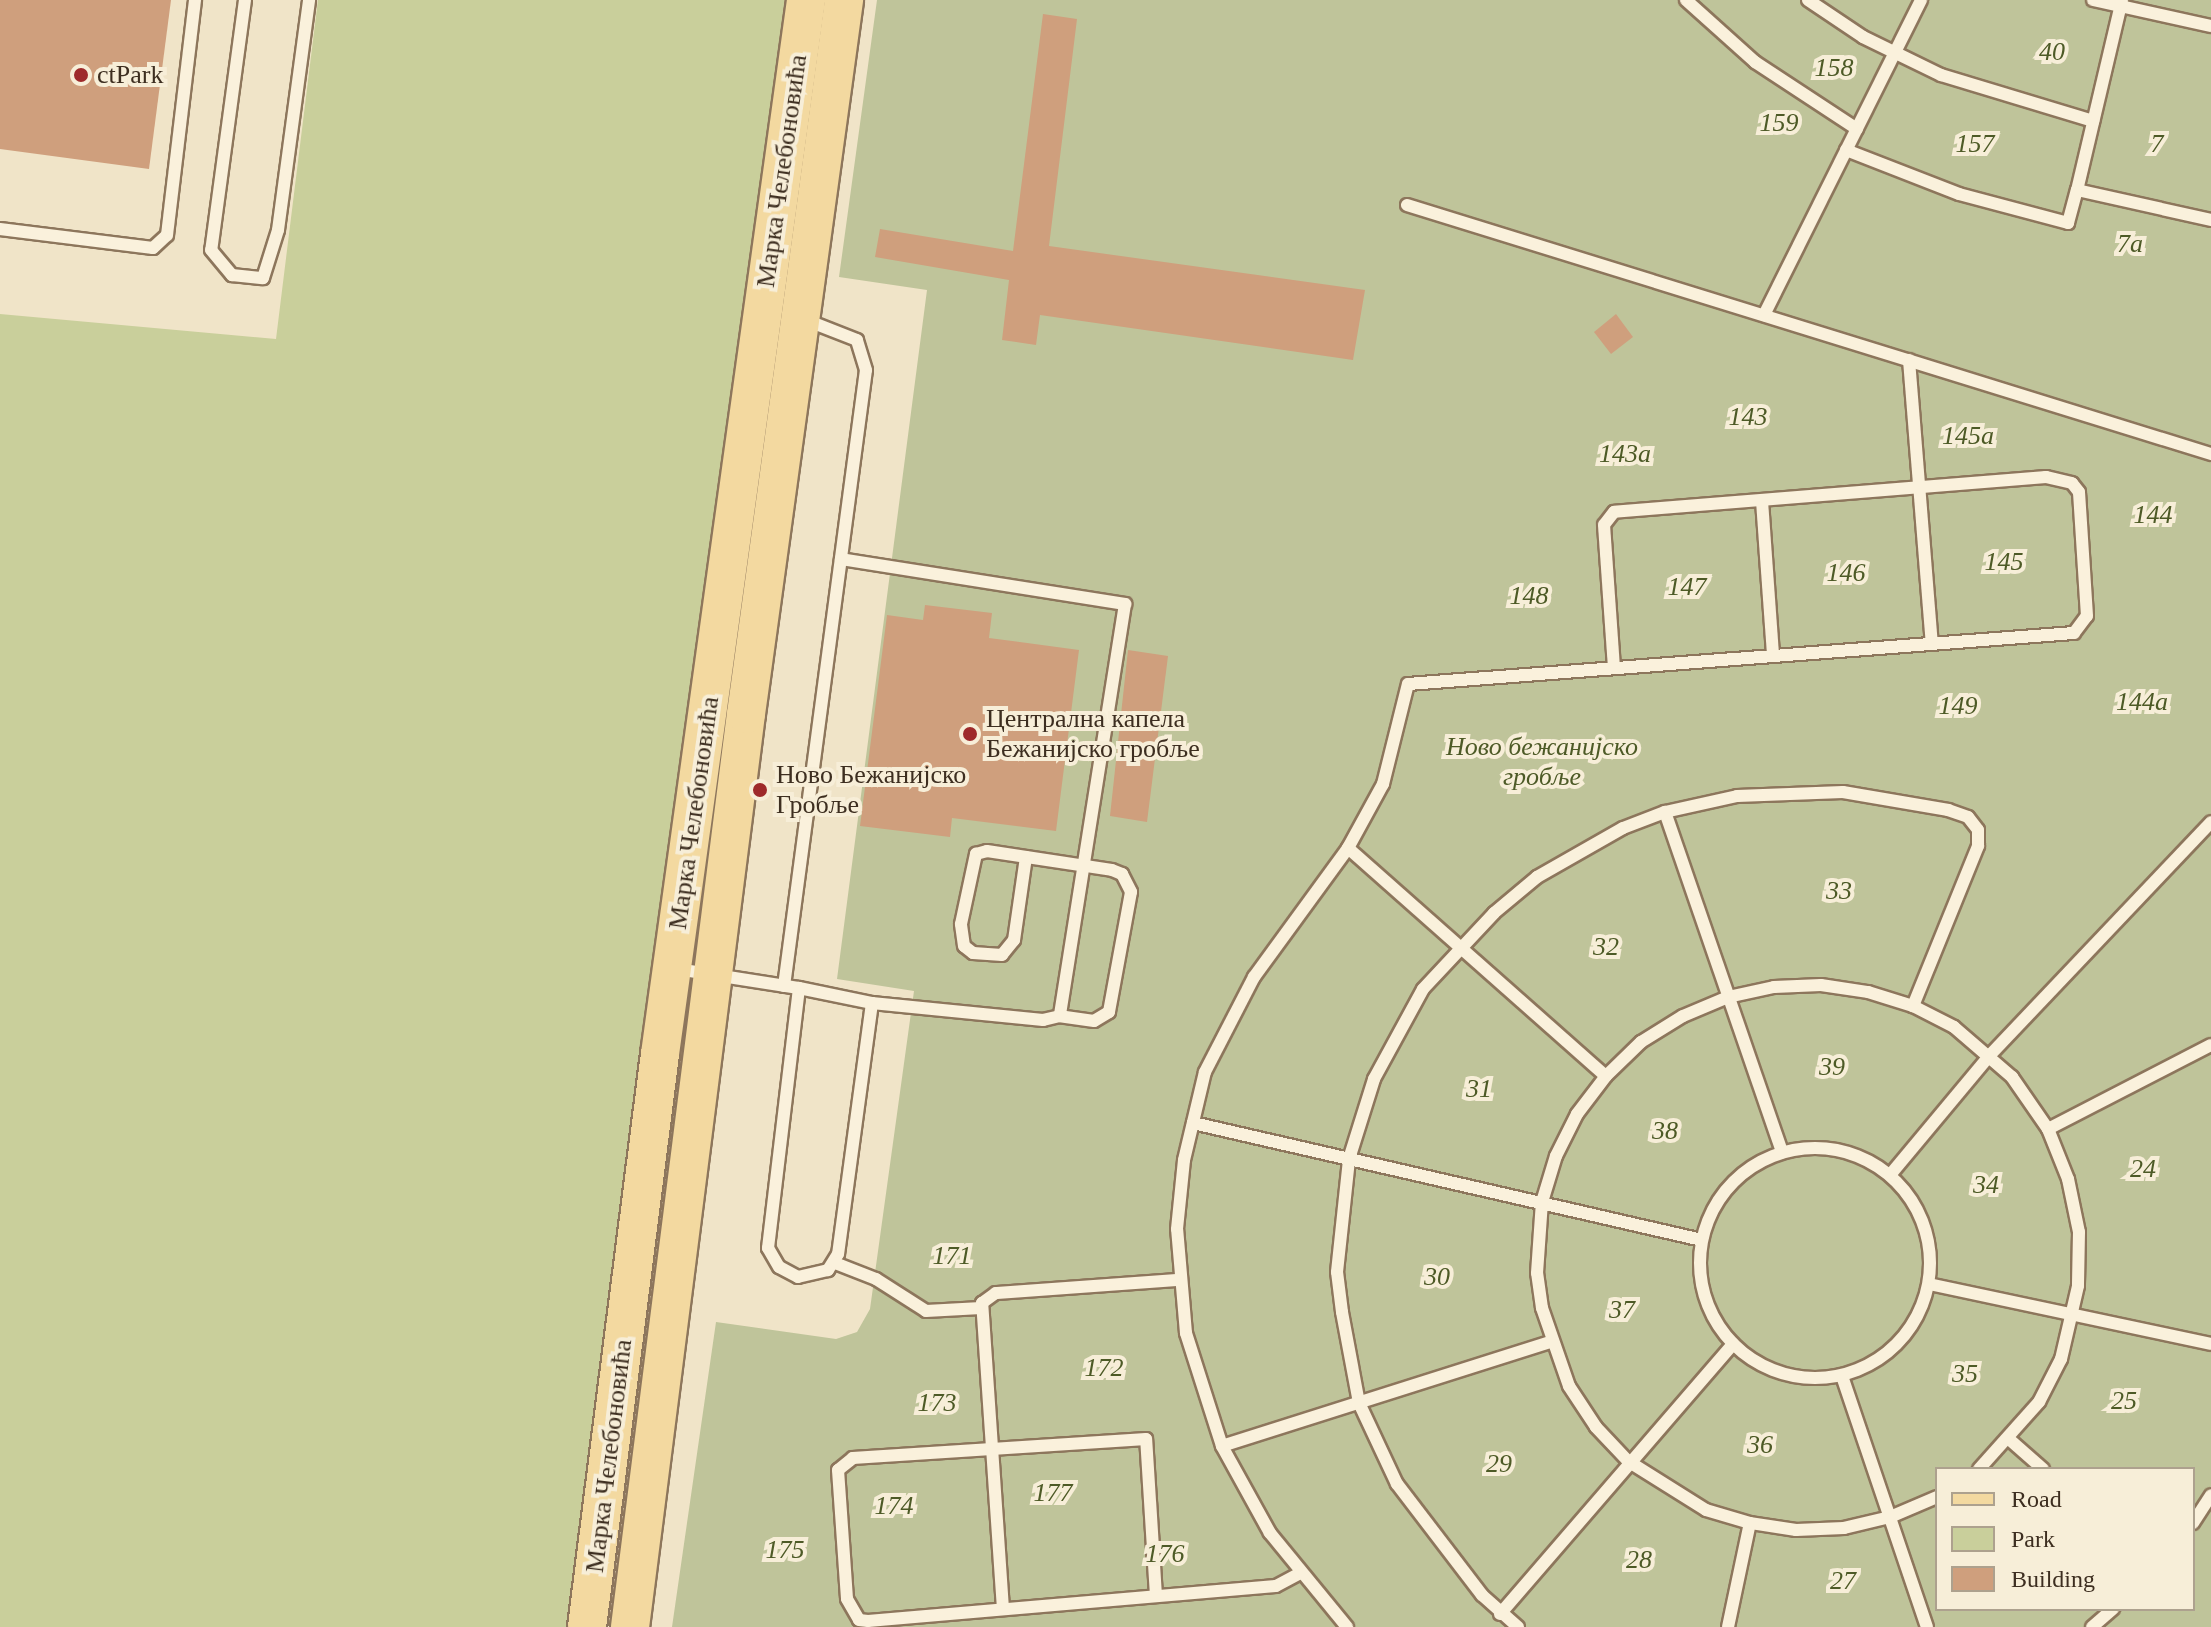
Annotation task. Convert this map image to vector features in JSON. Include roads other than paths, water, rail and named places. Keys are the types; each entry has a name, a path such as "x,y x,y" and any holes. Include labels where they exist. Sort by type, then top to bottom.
{"main road":[{"name":"Марка Челебоновића","path":"630,1627 713,974 782,316 806,0"},
{"name":"Марка Челебоновића","path":"587,1627 673,968 782,316 844,0"}],"lane":[{"path":"0,229 153,248 167,235 195,0"},
{"path":"245,0 211,250 232,275 263,278 278,230 309,0"},
{"path":"1686,0 1755,62 1857,129"},
{"path":"1808,0 1894,54 1976,88 2093,121"},
{"path":"1764,315 1921,0"},
{"path":"2093,0 2211,26"},
{"path":"1846,150 1959,194 2068,223 2121,4"},
{"path":"2077,190 2211,220"},
{"path":"1407,205 2211,454"},
{"path":"782,316 847,333 867,358 784,986"},
{"path":"1909,360 1932,643"},
{"path":"1347,1627 1299,1574 1242,1489 1222,1446 1199,1387 1178,1280 1177,1229 1193,1123 1205,1072 1254,977 1348,848 1383,784 1408,684 1614,668 1773,654 2063,635 2084,627 2079,492 2072,483 2046,477 1614,512 1606,517 1614,668"},
{"path":"1762,501 1773,654"},
{"path":"841,559 1125,604 1060,1016"},
{"path":"1518,1627 1500,1614 1413,1511 1359,1403 1337,1272 1349,1159 1374,1079 1395,1035 1423,989 1459,947 1537,877 1623,828 1665,812 1737,796 1832,792 1907,801 1968,817 1978,830 1978,846 1913,1006"},
{"path":"1665,812 1782,1152"},
{"path":"1890,1175 1990,1055 2211,822"},
{"path":"1348,848 1606,1076"},
{"path":"673,968 872,1003 1043,1020 1060,1016 1102,1018 1114,997 1131,892 1122,874 1086,866 987,851 972,861 961,936 973,953 1002,955 1014,940 1026,857"},
{"path":"1935,1498 1890,1517 1828,1528 1750,1523 1665,1489 1628,1461 1596,1427 1569,1386 1550,1342 1537,1273 1542,1202 1556,1156 1577,1114 1606,1076 1652,1036 1728,997 1774,987 1821,985 1913,1006 1990,1055 2048,1129 2068,1179 2079,1232 2074,1313 2061,1359 2039,1402 2010,1440 1981,1467"},
{"path":"799,988 768,1248 779,1267 798,1277 819,1275 835,1263 872,1003"},
{"path":"2048,1129 2211,1045"},
{"path":"1193,1123 1702,1240"},
{"path":"1827,1148 1850,1153 1890,1175 1924,1224 1929,1284 1908,1333 1868,1367 1842,1376 1795,1378 1751,1360 1719,1327 1702,1285 1702,1240 1722,1195 1749,1169 1782,1152 1827,1148"},
{"path":"835,1263 876,1279 926,1311 981,1308"},
{"path":"1003,1609 981,1308 985,1298 996,1293 1178,1280"},
{"path":"1929,1284 2211,1344"},
{"path":"1222,1446 1550,1342"},
{"path":"1500,1614 1628,1461 1733,1344"},
{"path":"1842,1376 1927,1627"},
{"path":"1156,1596 1146,1439 853,1458 841,1465 837,1478 847,1599 853,1615 868,1621 1276,1586 1299,1574"},
{"path":"2010,1440 2041,1467"},
{"path":"2195,1520 2211,1495"},
{"path":"1728,1627 1750,1523"},
{"path":"2092,1627 2111,1611"}],"place":[{"name":"ctPark","path":"81,75"},
{"name":"Централна капела Бежанијско гробље","path":"970,734"},
{"name":"Ново Бежанијско Гробље","path":"760,790"}],"park label":[{"name":"40","path":"2052,52"},
{"name":"158","path":"1834,68"},
{"name":"159","path":"1779,123"},
{"name":"157","path":"1975,144"},
{"name":"7","path":"2157,144"},
{"name":"7a","path":"2130,244"},
{"name":"143","path":"1748,417"},
{"name":"145a","path":"1968,436"},
{"name":"143a","path":"1625,454"},
{"name":"144","path":"2153,515"},
{"name":"145","path":"2004,562"},
{"name":"146","path":"1846,573"},
{"name":"147","path":"1687,587"},
{"name":"148","path":"1529,596"},
{"name":"144a","path":"2142,702"},
{"name":"149","path":"1958,706"},
{"name":"Ново бежанијско гробље","path":"1542,762"},
{"name":"33","path":"1839,891"},
{"name":"32","path":"1606,947"},
{"name":"39","path":"1832,1067"},
{"name":"31","path":"1479,1089"},
{"name":"38","path":"1665,1131"},
{"name":"24","path":"2143,1169"},
{"name":"34","path":"1986,1185"},
{"name":"171","path":"952,1256"},
{"name":"30","path":"1437,1277"},
{"name":"37","path":"1622,1310"},
{"name":"172","path":"1104,1368"},
{"name":"35","path":"1965,1374"},
{"name":"25","path":"2124,1401"},
{"name":"173","path":"937,1403"},
{"name":"36","path":"1760,1445"},
{"name":"29","path":"1499,1464"},
{"name":"177","path":"1053,1493"},
{"name":"174","path":"894,1506"},
{"name":"175","path":"785,1550"},
{"name":"176","path":"1165,1554"},
{"name":"28","path":"1639,1560"},
{"name":"27","path":"1843,1581"}]}
